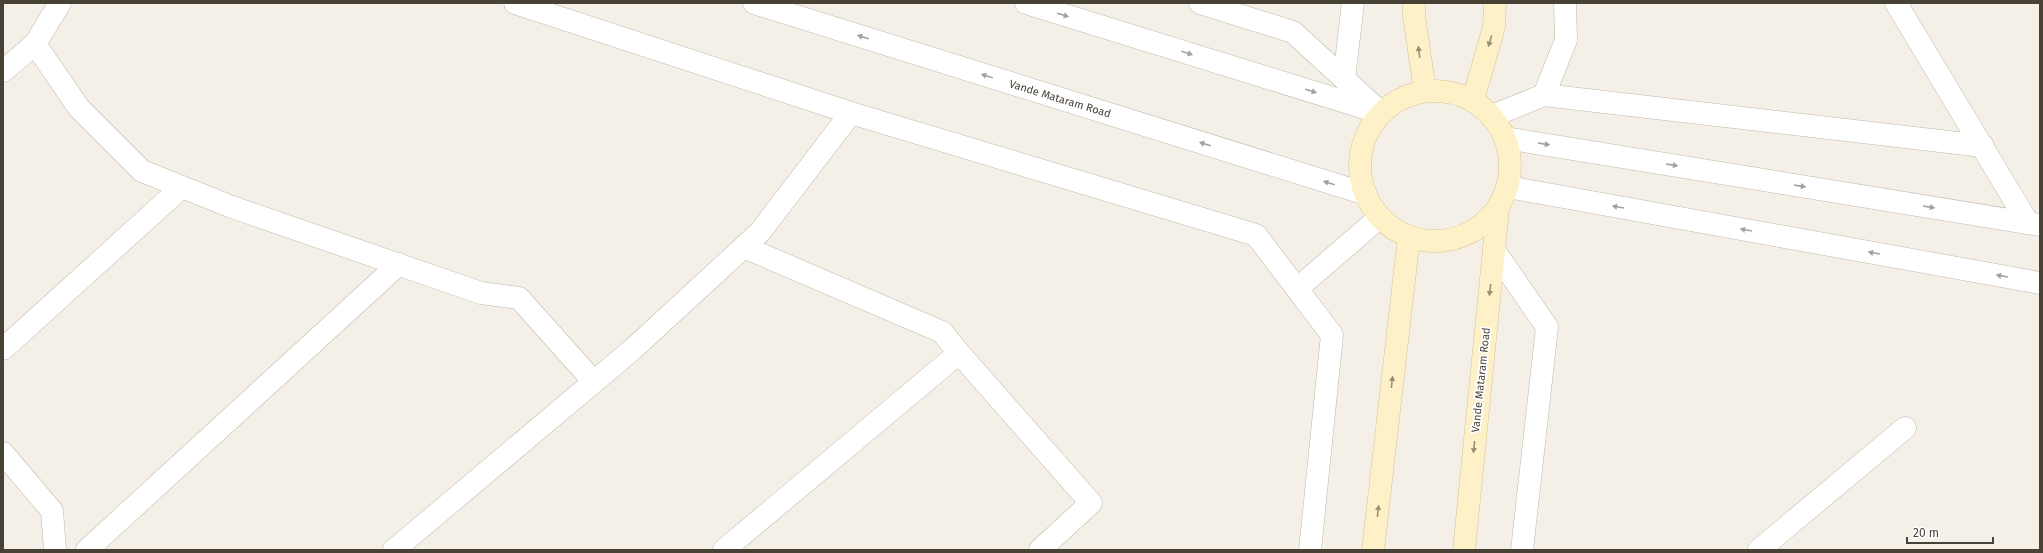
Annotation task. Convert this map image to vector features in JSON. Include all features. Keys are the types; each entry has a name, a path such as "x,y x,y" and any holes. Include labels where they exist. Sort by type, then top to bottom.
{"main road":[{"path":"1414,3 1414,16 1425,91"},
{"path":"1473,100 1494,27 1494,3"},
{"path":"1425,91 1450,92 1473,100 1492,116 1505,138 1511,162 1508,187 1498,209 1480,228 1458,239 1433,242 1408,237 1387,225 1370,205 1366,194 1361,182 1360,157 1367,133 1381,113 1401,98 1425,91"},
{"name":"Vande Mataram Road","path":"1464,550 1498,209"},
{"path":"1373,550 1408,237"}],"street":[{"path":"3,71 35,44 60,3"},
{"path":"514,3 851,113 1256,234 1332,335 1310,550"},
{"name":"Vande Mataram Road","path":"754,3 1366,194"},
{"path":"1026,3 1381,113"},
{"path":"1200,3 1292,32 1381,113"},
{"path":"1344,79 1353,3"},
{"path":"1544,95 1566,40 1565,3"},
{"path":"1896,3 1983,146 2034,224"},
{"path":"35,44 79,108 142,171 232,207 481,293 519,298 594,382"},
{"path":"1492,116 1544,95 1983,146"},
{"path":"394,550 594,382 760,232 851,113"},
{"path":"1505,138 2034,224"},
{"path":"3,349 182,187"},
{"path":"1508,187 2040,283"},
{"path":"1298,288 1380,217"},
{"path":"744,247 942,332 1091,503 1040,550"},
{"path":"1494,250 1546,328 1522,550"},
{"path":"87,550 399,264"},
{"path":"724,550 959,353"},
{"path":"1759,550 1904,428"},
{"path":"3,453 52,511 55,550"}]}
